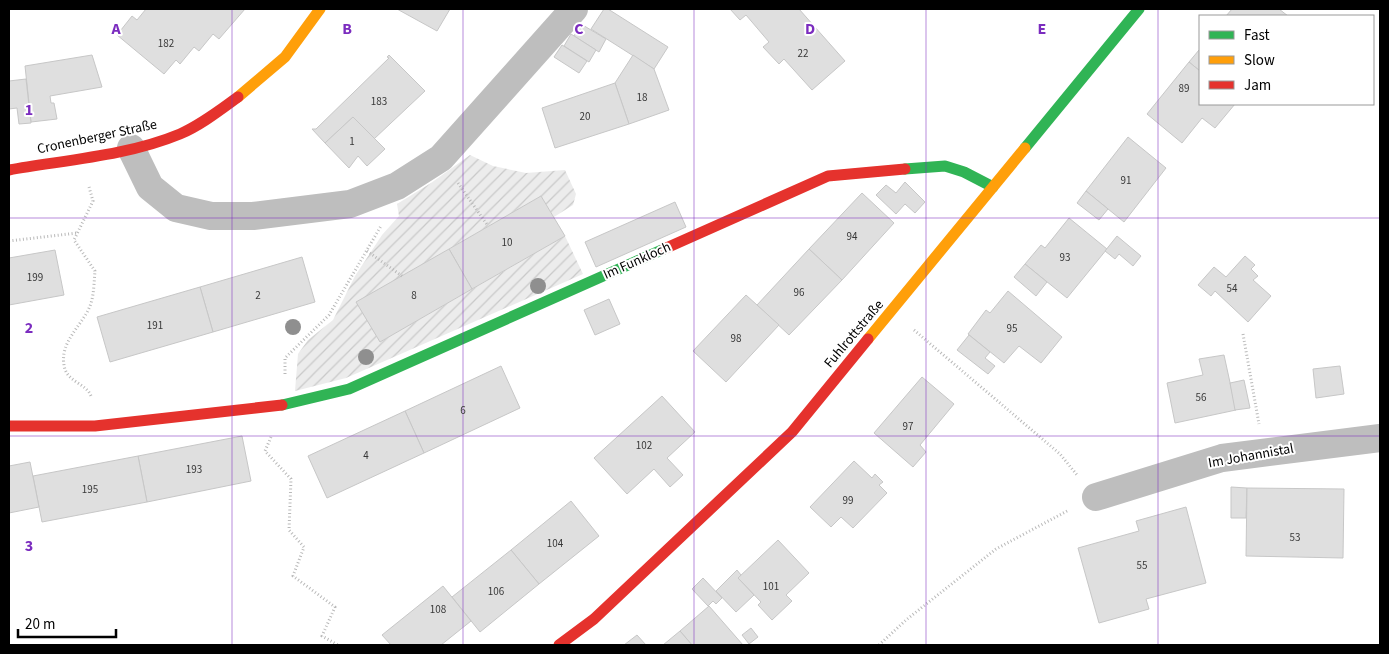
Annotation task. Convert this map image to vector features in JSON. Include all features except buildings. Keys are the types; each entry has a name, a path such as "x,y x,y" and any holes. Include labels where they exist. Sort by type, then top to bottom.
{"street":[{"name":"Cronenberger Straße","path":"9,170 131,148 182,133 228,105 271,72 306,34 320,9"},
{"path":"131,148 150,187 176,208 211,216 253,216 350,204 397,186 441,158 574,9"},
{"name":"Fuhlrottstraße","path":"559,645 594,619 792,432 1139,9"},
{"name":"Im Funkloch","path":"286,404 349,389 828,176 945,166 964,172 993,188"},
{"path":"9,426 95,426 286,404"},
{"name":"Im Johannistal","path":"1096,497 1222,458 1264,451 1380,438"}],"path":[{"path":"80,156 93,201 74,240 95,271 91,305 65,346 64,366 73,382 89,391 95,405 95,426"},
{"path":"441,158 488,226"},
{"path":"338,645 322,636 335,607 293,576 304,547 289,530 291,479 265,451 286,404 285,358 330,315 385,220 397,186"},
{"path":"9,241 78,232"},
{"path":"366,252 402,276"},
{"path":"1243,334 1264,451"},
{"path":"878,645 906,620 996,549 1096,497 1060,454 927,341"}],"shaded area":[{"path":"470,155 493,166 526,173 565,170 576,194 573,205 554,217 541,196 357,302 380,342 565,236 583,274 346,378 295,391 298,354 308,340 333,320 355,276 382,235 399,216 397,204 431,183"}],"traffic: fast":[{"path":"1025,148 1139,9"},
{"path":"905,169 945,166 964,172 993,187"},
{"path":"282,405 349,389 664,249"}],"traffic: slow":[{"path":"238,97 285,57 320,9"},
{"path":"868,339 1025,148"}],"traffic: jam":[{"path":"9,170 139,148 180,134 210,117 238,97"},
{"path":"664,249 828,176 905,169"},
{"path":"559,645 594,619 792,432 868,339"},
{"path":"9,426 95,426 282,405"}]}
